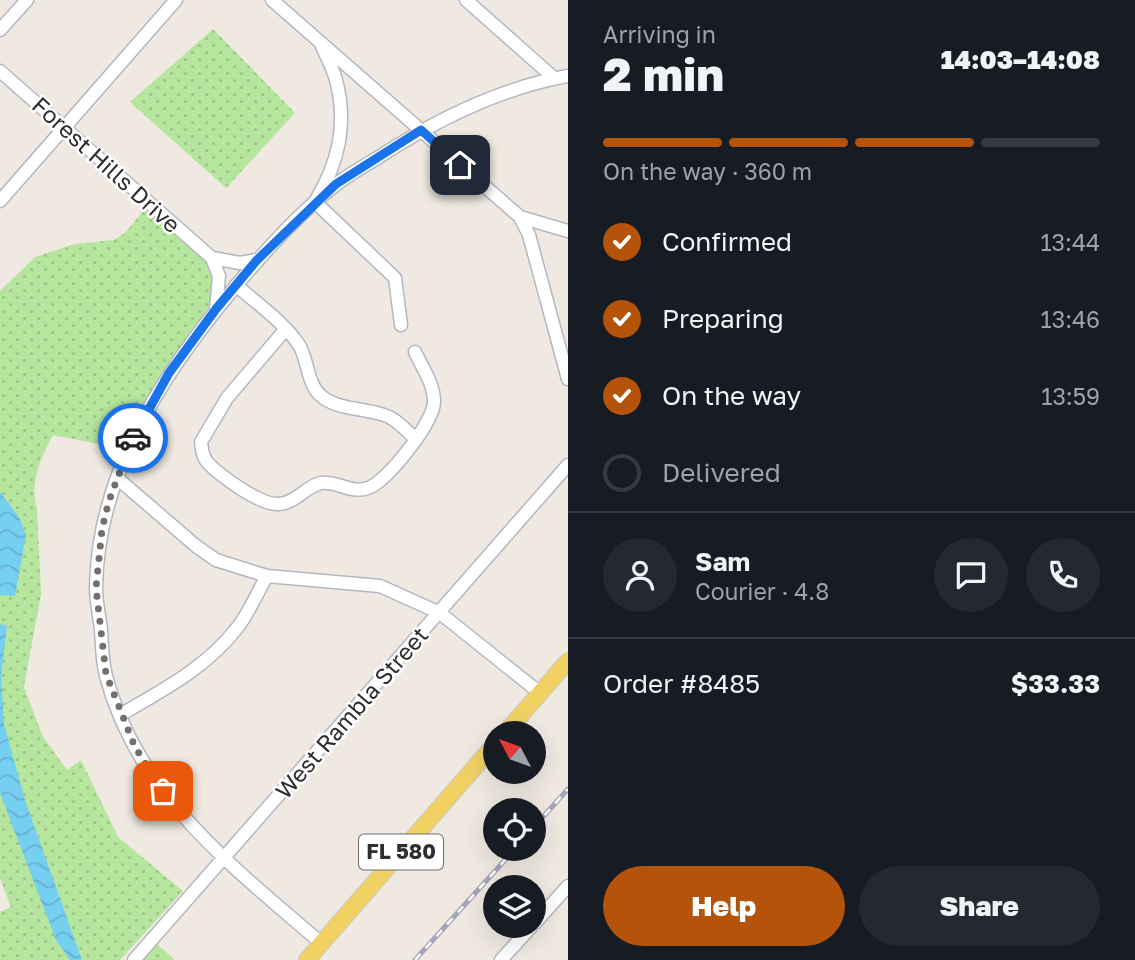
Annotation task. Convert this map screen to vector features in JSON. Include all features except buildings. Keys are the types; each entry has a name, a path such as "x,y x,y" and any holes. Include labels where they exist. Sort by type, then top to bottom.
{"main road":[{"path":"516,721 568,661"},
{"name":"FL 580","path":"307,960 483,758"}],"street":[{"path":"0,30 27,0"},
{"path":"0,201 176,0"},
{"path":"272,0 520,216 568,231"},
{"path":"466,0 554,78"},
{"path":"314,202 330,177 340,136 340,104 336,78 319,41"},
{"name":"Forest Hills Drive","path":"0,71 212,258"},
{"path":"321,943 192,828 163,791 135,747 120,715 106,674 96,588 102,529 131,442 169,373 216,309 257,260 314,202 336,184 421,130 506,93 568,76"},
{"path":"314,202 396,278 401,325"},
{"path":"520,216 529,235 568,379"},
{"path":"216,309 219,276 212,258 240,262 257,260"},
{"path":"236,285 285,330 304,354 316,390 322,397 341,405 382,414 393,419 416,439"},
{"path":"285,330 236,387 201,442 206,461 254,498 267,504 280,505 318,484 330,483 353,490 365,490 375,486 416,439 429,419 435,403 428,378 415,352"},
{"name":"West Rambla Street","path":"134,960 568,466"},
{"path":"117,478 196,546 216,559 267,576 380,586 440,613 541,692"},
{"path":"120,715 188,676 213,654 238,627 267,576"},
{"path":"546,911 568,886"},
{"path":"502,960 521,938"}],"green space":[{"path":"213,29 295,113 226,188 130,102"},
{"path":"150,203 212,258 214,280 211,303 121,443 109,446 53,435 49,443 35,480 41,594 24,687 43,737 67,770 81,760 118,837 183,891 120,960 0,960 0,912 11,907 0,878 0,291 35,257 75,244 113,240 124,234"},
{"path":"157,944 175,960 142,960"}],"water":[{"path":"0,492 19,517 26,535 15,596 0,595"},
{"path":"0,624 7,626 1,676 4,724 25,800 82,960 70,960 56,940 0,793"}],"railway":[{"path":"546,814 568,789"},
{"path":"415,960 504,861"}],"way so far":[{"path":"133,438 106,512 96,588 106,674 120,715 135,747 163,791"}],"route":[{"path":"133,438 169,373 216,309 257,260 314,202 336,184 421,130 460,165"}]}
